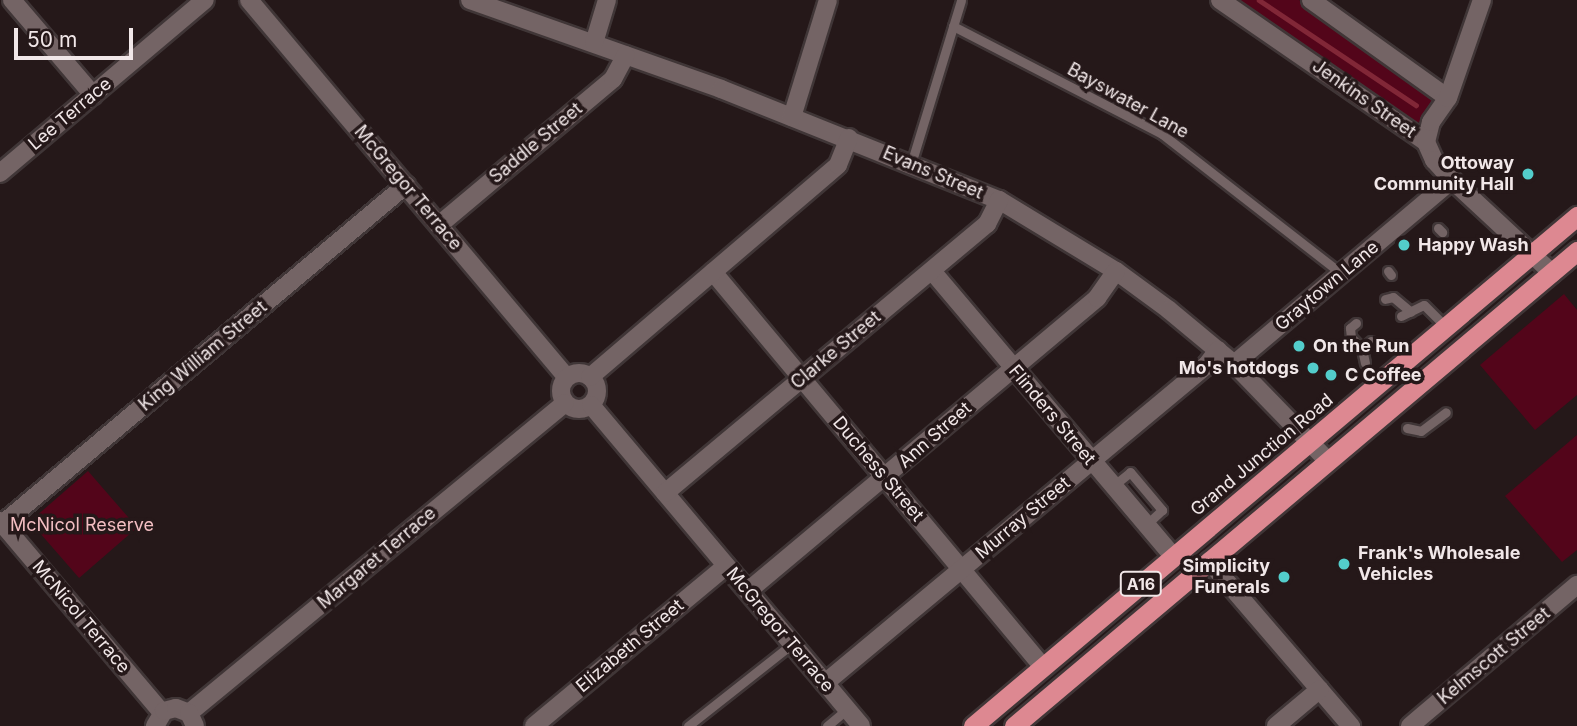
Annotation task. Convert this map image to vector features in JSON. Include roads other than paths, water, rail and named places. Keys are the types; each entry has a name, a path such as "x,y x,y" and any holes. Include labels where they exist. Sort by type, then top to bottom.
{"highway":[{"name":"Grand Junction Road","path":"973,726 1577,216"},
{"name":"A16","path":"1014,726 1577,251"}],"street":[{"path":"12,0 93,95"},
{"name":"Lee Terrace","path":"0,173 205,0"},
{"name":"McGregor Terrace","path":"249,0 567,377"},
{"name":"Evans Street","path":"470,0 849,138 999,200 1115,271 1218,350 1329,462"},
{"path":"594,43 607,0"},
{"path":"792,117 828,0"},
{"name":"Jenkins Street","path":"1220,0 1426,142 1434,160 1452,180 1552,273"},
{"path":"1311,0 1448,98"},
{"path":"1426,142 1431,122 1448,98 1482,0"},
{"name":"Saddle Street","path":"439,225 613,79 626,55"},
{"path":"590,377 838,165 849,138"},
{"name":"Graytown Lane","path":"1234,364 1452,180"},
{"name":"King William Street","path":"1,524 406,185"},
{"name":"Clarke Street","path":"665,494 987,224 999,200"},
{"name":"Flinders Street","path":"932,271 1174,557"},
{"name":"Ann Street","path":"748,591 1097,298 1115,271"},
{"name":"Duchess Street","path":"713,272 1043,667"},
{"name":"Murray Street","path":"825,683 1091,462 1218,350"},
{"path":"579,373 590,377 597,388 591,405 580,410 565,403 561,387 567,377 579,373"},
{"name":"Margaret Terrace","path":"192,720 565,403"},
{"name":"McGregor Terrace","path":"591,405 861,726"},
{"name":"McNicol Terrace","path":"1,524 158,719"},
{"path":"1209,561 1351,726"},
{"name":"Elizabeth Street","path":"534,726 726,566"},
{"name":"Kelmscott Street","path":"1410,726 1577,586"},
{"path":"1276,726 1320,689"},
{"path":"158,719 176,708 192,720"}],"lane":[{"path":"911,164 961,0"},
{"name":"Bayswater Lane","path":"953,26 1163,134 1342,274"},
{"path":"1385,299 1393,297 1411,312"},
{"path":"1401,316 1424,305 1446,327"},
{"path":"1356,323 1350,328 1351,337 1362,349 1365,363"},
{"path":"1362,349 1371,341"},
{"path":"1407,428 1421,431 1446,412"},
{"path":"688,726 792,644"},
{"path":"827,726 847,709"}],"waterway":[{"path":"1259,0 1416,105"}],"place":[{"name":"Ottoway Community Hall","path":"1528,174"},
{"name":"Happy Wash","path":"1404,245"},
{"name":"On the Run","path":"1299,346"},
{"name":"Mo's hotdogs","path":"1313,368"},
{"name":"C Coffee","path":"1331,375"},
{"name":"Frank's Wholesale Vehicles","path":"1344,564"},
{"name":"Simplicity Funerals","path":"1284,577"}],"park label":[{"name":"McNicol Reserve","path":"82,525"}]}
